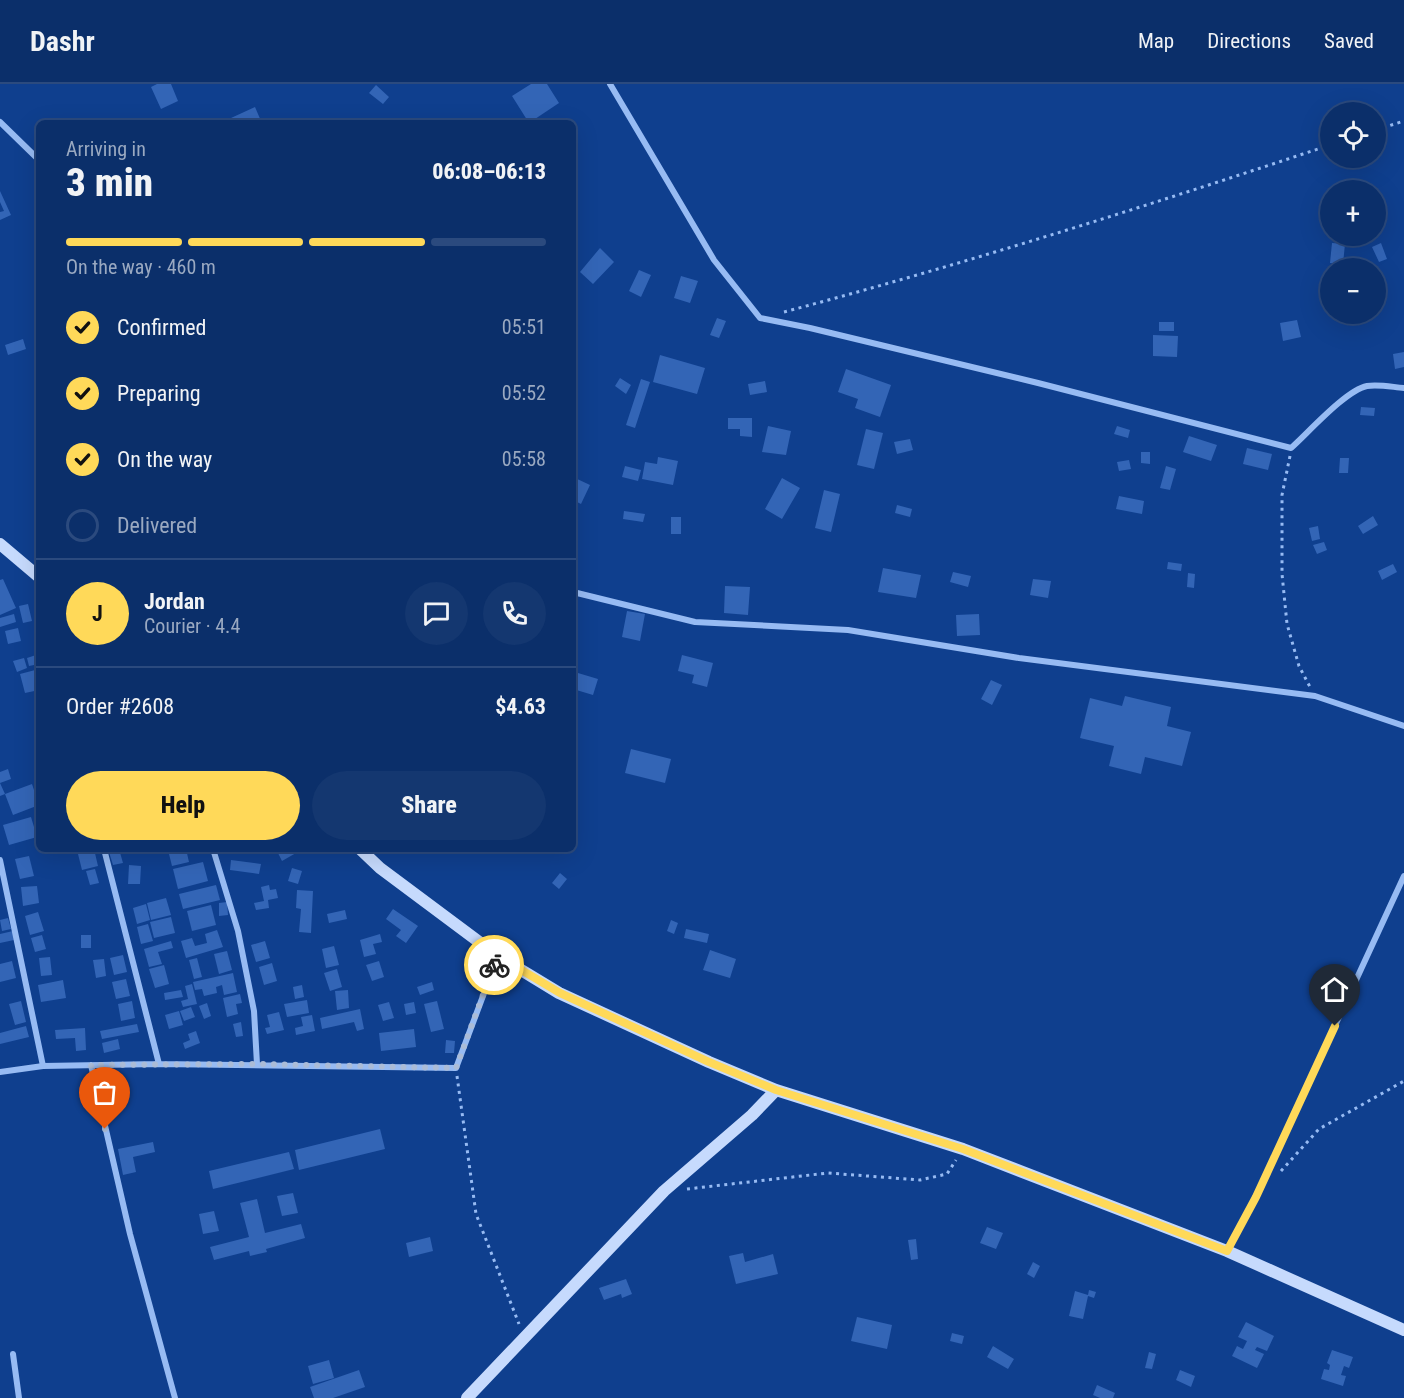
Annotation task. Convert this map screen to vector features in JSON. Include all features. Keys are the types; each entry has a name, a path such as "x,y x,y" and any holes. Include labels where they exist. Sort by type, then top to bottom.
{"main road":[{"path":"0,544 36,574"},
{"path":"363,852 380,868 498,956 560,993 709,1062 776,1090 963,1149 1227,1251 1404,1330"},
{"path":"467,1398 664,1191 752,1115 776,1090"}],"street":[{"path":"609,84 714,260 760,318 1038,383 1291,448 1341,401 1359,389 1368,386 1404,388"},
{"path":"0,122 36,157"},
{"path":"576,593 695,622 848,630 1019,658 1315,696 1404,726"},
{"path":"105,852 159,1064"},
{"path":"214,852 238,931 254,1011 257,1064"},
{"path":"0,860 43,1066"},
{"path":"1227,1251 1256,1197 1404,876"},
{"path":"0,1072 43,1066 159,1064 456,1068 498,956"},
{"path":"91,1065 130,1234 175,1398"},
{"path":"14,1354 19,1398"}],"path":[{"path":"1386,126 1404,122"},
{"path":"783,312 886,285 1170,198 1320,148"},
{"path":"1291,448 1282,495 1282,574 1287,624 1299,666 1315,696"},
{"path":"456,1068 476,1214 524,1337"},
{"path":"1280,1172 1319,1129 1404,1081"},
{"path":"687,1189 828,1173 920,1180 947,1174 963,1149"}],"building":[{"path":"157,84 171,84 178,101 161,109 151,87"},
{"path":"531,84 547,84 559,103 534,120 527,120 512,96"},
{"path":"376,85 389,97 383,104 369,93"},
{"path":"255,107 261,120 232,120 231,118"},
{"path":"0,191 11,215 0,220 0,212 4,211 0,202"},
{"path":"1332,246 1345,246 1344,258 1330,258"},
{"path":"1382,246 1387,259 1377,258 1372,247"},
{"path":"600,248 614,262 593,284 580,272"},
{"path":"639,270 651,275 641,297 629,291"},
{"path":"681,276 698,281 690,303 674,298"},
{"path":"717,318 726,321 719,338 710,335"},
{"path":"1297,320 1301,337 1283,341 1280,323"},
{"path":"1159,322 1174,322 1174,331 1159,331"},
{"path":"1153,335 1178,336 1177,357 1153,356"},
{"path":"23,339 26,349 8,355 5,345"},
{"path":"1404,352 1404,367 1395,369 1393,354"},
{"path":"660,355 705,368 697,394 653,382"},
{"path":"846,369 891,385 880,417 855,408 858,399 838,392"},
{"path":"620,378 631,385 626,394 615,386"},
{"path":"641,379 650,382 635,428 626,425"},
{"path":"765,381 767,392 750,395 748,384"},
{"path":"1361,407 1375,408 1374,416 1360,415"},
{"path":"728,418 752,418 752,437 740,436 740,429 728,429"},
{"path":"768,426 791,431 786,455 762,452"},
{"path":"1117,426 1130,430 1128,438 1114,434"},
{"path":"866,429 883,433 874,469 857,465"},
{"path":"1189,436 1217,445 1211,461 1183,452"},
{"path":"910,439 913,450 897,454 894,442"},
{"path":"1247,448 1272,454 1268,470 1243,464"},
{"path":"1141,452 1150,452 1150,464 1141,463"},
{"path":"658,457 678,461 673,485 642,479 645,462 657,464"},
{"path":"1340,458 1349,458 1348,473 1339,473"},
{"path":"1129,460 1131,469 1119,471 1117,462"},
{"path":"625,466 641,470 638,481 622,477"},
{"path":"1166,466 1176,469 1170,490 1160,488"},
{"path":"576,478 590,485 581,504 576,502"},
{"path":"782,478 800,488 782,519 765,509"},
{"path":"824,490 840,494 831,532 815,528"},
{"path":"1119,496 1144,501 1142,514 1116,509"},
{"path":"897,505 912,509 910,517 895,513"},
{"path":"624,511 645,514 643,522 623,519"},
{"path":"1373,516 1378,525 1363,534 1358,526"},
{"path":"671,517 681,517 681,534 671,534"},
{"path":"1318,526 1320,539 1312,541 1309,528"},
{"path":"1324,542 1327,550 1317,554 1313,545"},
{"path":"1168,562 1182,564 1181,571 1167,569"},
{"path":"1393,564 1397,572 1382,580 1378,571"},
{"path":"883,568 921,575 916,598 878,592"},
{"path":"953,572 971,576 968,587 950,582"},
{"path":"1188,573 1195,574 1194,588 1187,587"},
{"path":"3,579 16,608 0,615 0,580"},
{"path":"1033,579 1051,581 1048,598 1030,595"},
{"path":"725,586 750,587 748,615 724,613"},
{"path":"28,604 32,621 23,623 19,606"},
{"path":"627,611 645,614 640,641 622,637"},
{"path":"14,614 16,622 0,627 0,618"},
{"path":"979,614 980,635 957,636 956,615"},
{"path":"18,628 21,641 8,644 5,631"},
{"path":"36,655 36,665 29,666 27,658"},
{"path":"682,655 713,663 707,687 692,683 694,675 678,671"},
{"path":"24,658 27,668 17,672 13,661"},
{"path":"36,670 36,691 25,693 20,674"},
{"path":"578,673 598,679 593,695 576,690"},
{"path":"991,680 1002,685 992,705 981,699"},
{"path":"1125,696 1171,707 1167,726 1191,732 1182,766 1145,757 1141,774 1109,766 1114,746 1080,738 1090,698 1122,706"},
{"path":"631,749 671,759 665,783 625,773"},
{"path":"8,769 11,779 0,783 0,772"},
{"path":"0,783 5,794 0,796"},
{"path":"32,784 36,796 36,806 13,815 5,794"},
{"path":"31,817 36,837 9,845 3,825"},
{"path":"78,852 95,852 98,866 82,870"},
{"path":"109,852 120,852 123,863 113,865"},
{"path":"168,852 187,852 189,862 172,866"},
{"path":"278,852 298,852 282,861"},
{"path":"29,856 34,876 20,879 15,859"},
{"path":"231,860 261,864 259,874 230,870"},
{"path":"203,862 208,881 178,889 173,869"},
{"path":"129,865 141,866 140,884 128,884"},
{"path":"292,868 302,871 298,884 288,881"},
{"path":"95,869 99,883 90,885 86,871"},
{"path":"560,873 567,879 559,889 552,883"},
{"path":"216,885 220,900 183,909 179,894"},
{"path":"269,885 270,890 276,889 278,898 268,900 269,908 256,910 254,903 264,901 261,887"},
{"path":"37,886 39,903 23,906 21,887"},
{"path":"297,890 313,891 311,933 299,932 301,909 296,908"},
{"path":"166,898 171,915 151,920 147,903"},
{"path":"227,902 228,915 219,916 219,903"},
{"path":"146,904 150,920 137,924 133,908"},
{"path":"211,905 216,925 192,931 187,911"},
{"path":"393,909 418,926 406,943 396,936 401,930 386,919"},
{"path":"345,910 347,919 329,923 327,914"},
{"path":"38,912 44,931 30,935 25,916"},
{"path":"171,917 175,933 154,938 150,922"},
{"path":"8,918 11,929 2,931 0,920"},
{"path":"671,920 678,923 674,934 667,931"},
{"path":"148,924 153,941 141,944 137,927"},
{"path":"686,929 709,934 707,943 684,938"},
{"path":"217,930 223,947 186,958 181,941 192,938 195,946 207,943 205,934"},
{"path":"13,931 14,940 0,943 0,934"},
{"path":"380,934 382,942 373,944 376,954 364,957 360,940"},
{"path":"42,935 46,949 35,952 31,938"},
{"path":"81,935 91,935 91,948 81,948"},
{"path":"171,941 173,948 158,952 162,964 149,967 144,949"},
{"path":"265,941 270,958 256,962 251,945"},
{"path":"334,946 339,965 326,968 322,949"},
{"path":"710,950 736,959 730,978 703,970"},
{"path":"227,951 232,970 219,974 214,954"},
{"path":"123,955 127,972 114,975 110,958"},
{"path":"50,957 52,975 41,976 39,958"},
{"path":"197,958 202,977 194,979 189,960"},
{"path":"104,959 106,976 96,978 93,960"},
{"path":"12,961 16,978 0,982 0,964"},
{"path":"379,961 384,977 372,981 366,965"},
{"path":"272,963 277,981 264,985 259,967"},
{"path":"164,965 169,984 155,988 149,969"},
{"path":"337,969 342,987 330,991 324,973"},
{"path":"233,973 237,992 224,995 222,985 216,987 217,993 204,996 202,989 195,990 193,982"},
{"path":"126,979 130,996 116,999 112,982"},
{"path":"63,980 66,998 41,1002 38,985"},
{"path":"432,982 434,990 420,995 417,987"},
{"path":"192,984 197,1004 183,1007 181,1001 188,999 185,986"},
{"path":"302,985 304,997 295,999 293,987"},
{"path":"181,990 183,997 165,1000 164,993"},
{"path":"348,990 349,1008 337,1010 335,991"},
{"path":"240,994 242,1003 236,1004 238,1014 227,1017 223,998"},
{"path":"307,1000 309,1013 287,1017 284,1004"},
{"path":"21,1001 26,1022 15,1025 9,1004"},
{"path":"132,1001 135,1018 121,1021 118,1004"},
{"path":"437,1001 444,1029 431,1032 424,1004"},
{"path":"389,1002 394,1018 383,1021 378,1005"},
{"path":"414,1002 416,1013 406,1015 404,1004"},
{"path":"207,1003 211,1016 204,1019 199,1006"},
{"path":"191,1007 195,1017 184,1021 180,1011"},
{"path":"360,1009 364,1029 357,1031 354,1022 322,1029 320,1018"},
{"path":"179,1011 183,1025 169,1029 165,1015"},
{"path":"279,1012 284,1030 267,1034 265,1028 270,1027 267,1015"},
{"path":"312,1015 315,1031 296,1035 295,1028 303,1026 301,1017"},
{"path":"241,1022 243,1036 236,1037 233,1024"},
{"path":"137,1024 139,1032 102,1039 100,1031"},
{"path":"26,1026 29,1037 0,1044 0,1033"},
{"path":"85,1028 86,1050 76,1051 75,1038 56,1039 55,1030"},
{"path":"414,1029 416,1047 381,1051 379,1033"},
{"path":"196,1031 200,1043 185,1049 183,1043 190,1040 188,1034"},
{"path":"118,1039 120,1049 104,1053 102,1043"},
{"path":"446,1040 455,1041 454,1053 445,1053"},
{"path":"380,1129 385,1149 299,1170 295,1150"},
{"path":"153,1142 155,1152 133,1157 136,1172 123,1175 118,1149"},
{"path":"289,1152 294,1169 213,1189 209,1171"},
{"path":"293,1193 298,1213 282,1216 277,1196"},
{"path":"257,1199 265,1233 301,1224 305,1238 266,1249 267,1252 250,1256 249,1251 214,1260 210,1247 249,1237 240,1203"},
{"path":"214,1211 219,1231 203,1234 199,1214"},
{"path":"987,1227 1003,1233 996,1249 980,1243"},
{"path":"430,1237 433,1251 409,1257 406,1243"},
{"path":"916,1239 918,1259 911,1260 908,1240"},
{"path":"743,1253 745,1262 773,1254 778,1274 736,1284 729,1256"},
{"path":"1033,1262 1040,1266 1034,1278 1027,1274"},
{"path":"626,1279 632,1294 622,1298 621,1294 604,1300 599,1288"},
{"path":"1089,1290 1096,1292 1094,1298 1088,1296 1083,1319 1069,1316 1075,1291 1088,1295"},
{"path":"857,1317 892,1325 887,1349 851,1341"},
{"path":"1246,1322 1274,1336 1267,1351 1257,1347 1255,1350 1264,1354 1257,1368 1232,1356 1237,1346 1243,1349 1247,1341 1238,1337"},
{"path":"952,1333 964,1336 962,1344 950,1341"},
{"path":"993,1346 1014,1359 1008,1369 987,1357"},
{"path":"1332,1350 1353,1357 1349,1368 1344,1366 1341,1375 1346,1376 1343,1386 1321,1379 1324,1369 1329,1370 1330,1365 1327,1363"},
{"path":"1149,1352 1156,1354 1152,1369 1145,1368"},
{"path":"329,1360 334,1378 313,1384 308,1366"},
{"path":"359,1370 365,1387 333,1398 314,1398 310,1387"},
{"path":"1180,1370 1195,1376 1191,1387 1176,1380"},
{"path":"1097,1385 1115,1393 1113,1398 1100,1398 1093,1395"}],"way so far":[{"path":"105,1129 91,1065 257,1064 456,1068 494,965"}],"route":[{"path":"494,965 498,956 560,993 709,1062 776,1090 963,1149 1227,1251 1256,1197 1335,1026"}]}
